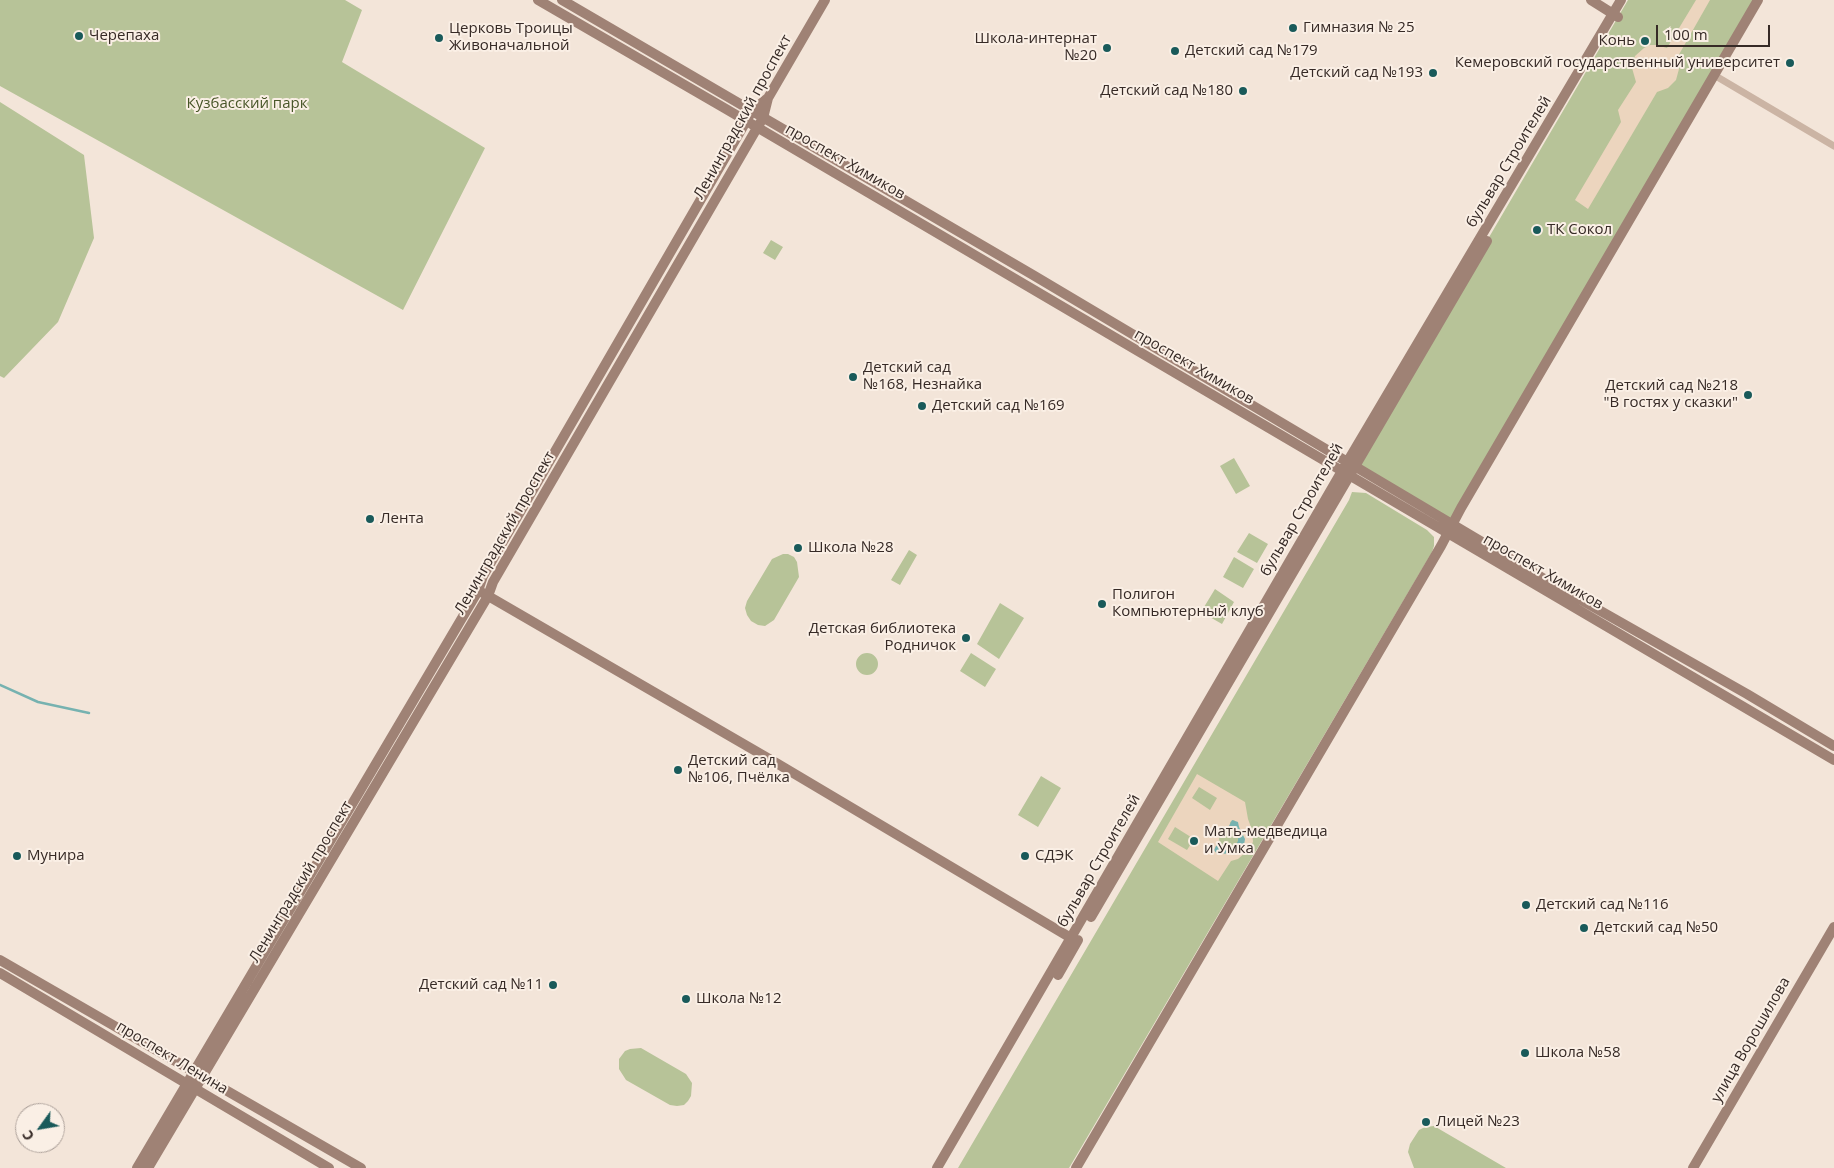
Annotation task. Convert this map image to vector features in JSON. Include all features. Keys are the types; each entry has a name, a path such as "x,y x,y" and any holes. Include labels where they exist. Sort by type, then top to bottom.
{"main road":[{"name":"проспект Химиков","path":"538,0 1834,760"},
{"name":"проспект Химиков","path":"562,0 1834,746"},
{"name":"Ленинградский проспект","path":"199,1074 488,596 498,574 758,128 763,118 768,98 825,0"},
{"path":"1592,0 1616,15"},
{"name":"бульвар Строителей","path":"1616,15 1621,0"},
{"name":"бульвар Строителей","path":"944,1168 1074,940 1351,464 1616,15 1628,0"},
{"path":"1076,1168 1448,534 1461,508 1758,0"},
{"name":"Ленинградский проспект","path":"199,1074 478,591 487,568 746,121 752,112 768,98"},
{"path":"478,591 778,764 1057,928 1074,940"},
{"name":"улица Ворошилова","path":"1693,1168 1834,927"},
{"name":"бульвар Строителей","path":"937,1168 1074,940"},
{"name":"проспект Ленина","path":"0,960 361,1168"},
{"name":"проспект Ленина","path":"0,973 329,1168"},
{"path":"148,1168 199,1074"},
{"path":"137,1168 192,1087"}],"street":[{"path":"1714,75 1834,146"}],"green space":[{"name":"Кузбасский парк","path":"0,0 345,0 362,10 342,62 485,148 403,310 0,86"},
{"path":"1628,0 1758,0 1453,525 1355,466"},
{"path":"0,102 84,155 94,238 58,322 4,378 0,376"},
{"path":"771,240 783,247 775,260 763,253"},
{"path":"1234,458 1250,486 1236,494 1220,466"},
{"path":"1352,492 1366,493 1427,530 1434,537 1432,552 1069,1168 958,1168 1349,500"},
{"path":"1249,533 1268,544 1257,563 1237,552"},
{"path":"909,550 917,555 900,585 891,580"},
{"path":"783,554 794,557 797,562 799,577 774,620 765,626 758,625 751,621 747,615 745,608 747,601 772,559"},
{"path":"1234,557 1254,569 1243,588 1223,577"},
{"path":"1215,589 1234,602 1222,624 1201,612"},
{"path":"1000,603 1024,618 999,659 977,644"},
{"path":"867,653 875,656 878,664 875,672 867,675 859,672 856,664 859,656"},
{"path":"971,653 996,669 985,687 960,671"},
{"path":"1041,776 1061,788 1038,827 1018,815"},
{"path":"641,1048 686,1074 692,1083 691,1096 684,1105 670,1105 626,1080 619,1069 619,1059 625,1051"},
{"path":"1434,1126 1506,1168 1414,1168 1408,1152 1410,1144 1419,1130"}],"shaded area":[{"path":"1696,0 1710,0 1677,58 1679,69 1676,80 1668,88 1657,92 1588,209 1575,200 1621,122 1618,110 1636,82 1632,68 1635,56 1650,45 1667,48"},
{"path":"1197,774 1245,802 1253,842 1238,859 1231,861 1218,881 1158,842","holes":["1199,787 1217,798 1210,810 1192,798","1234,820 1239,827 1240,850 1230,854 1223,853 1218,845 1220,844 1220,833 1230,829 1230,822","1175,827 1194,839 1187,850 1168,839"]}],"water":[{"path":"1232,820 1238,822 1245,839 1244,845 1236,853 1217,854 1214,850 1216,846 1220,844 1224,848 1230,849 1238,841 1238,835 1229,826"}],"waterway":[{"path":"0,685 38,702 89,713"}],"place":[{"name":"Гимназия № 25","path":"1293,28"},
{"name":"Черепаха","path":"79,36"},
{"name":"Церковь Троицы Живоначальной","path":"439,38"},
{"name":"Конь","path":"1645,41"},
{"name":"Школа-интернат №20","path":"1107,48"},
{"name":"Детский сад №179","path":"1175,51"},
{"name":"Кемеровский государственный университет","path":"1790,63"},
{"name":"Детский сад №193","path":"1433,73"},
{"name":"Детский сад №180","path":"1243,91"},
{"name":"ТК Сокол","path":"1537,230"},
{"name":"Детский сад №168, Незнайка","path":"853,377"},
{"name":"Детский сад №218 \"В гостях у сказки\"","path":"1748,395"},
{"name":"Детский сад №169","path":"922,406"},
{"name":"Лента","path":"370,519"},
{"name":"Школа №28","path":"798,548"},
{"name":"Полигон Компьютерный клуб","path":"1102,604"},
{"name":"Детская библиотека Родничок","path":"966,638"},
{"name":"Детский сад №106, Пчёлка","path":"678,770"},
{"name":"Мать-медведица и Умка","path":"1194,841"},
{"name":"Мунира","path":"17,856"},
{"name":"СДЭК","path":"1025,856"},
{"name":"Детский сад №116","path":"1526,905"},
{"name":"Детский сад №50","path":"1584,928"},
{"name":"Детский сад №11","path":"553,985"},
{"name":"Школа №12","path":"686,999"},
{"name":"Школа №58","path":"1525,1053"},
{"name":"Лицей №23","path":"1426,1122"}]}
